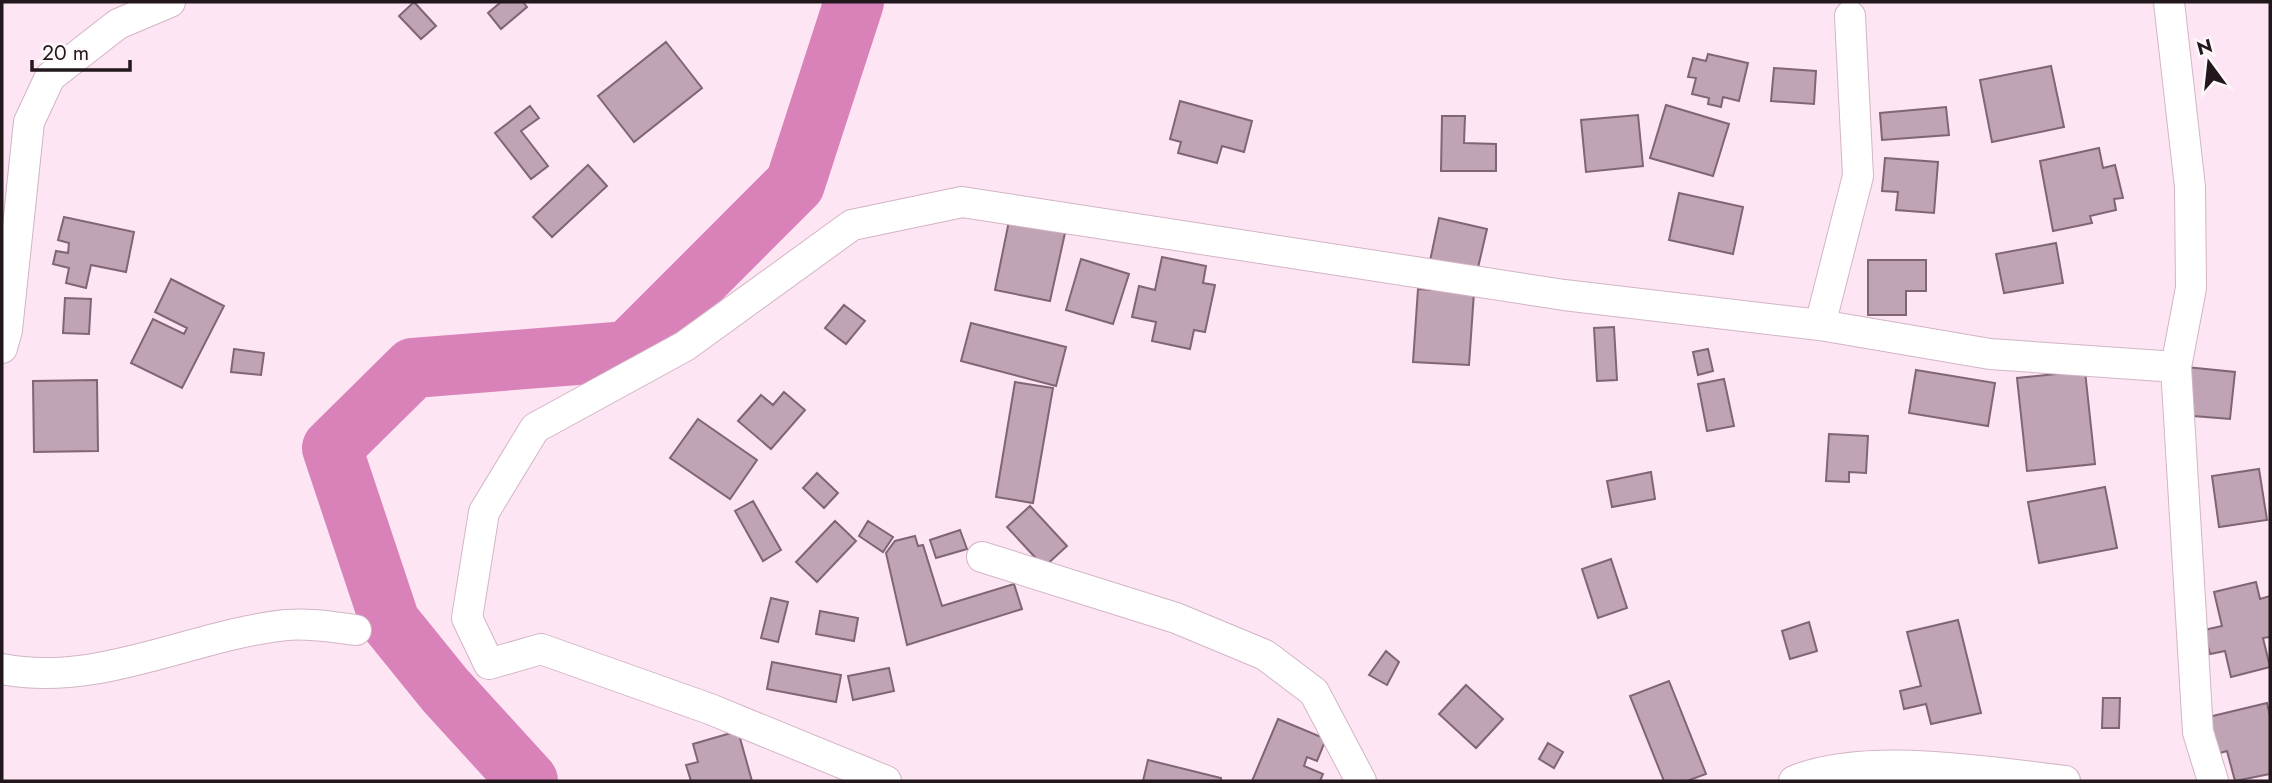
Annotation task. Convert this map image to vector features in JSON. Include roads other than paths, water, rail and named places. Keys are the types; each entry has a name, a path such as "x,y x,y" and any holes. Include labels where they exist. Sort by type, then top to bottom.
{"street":[{"path":"2,348 7,330 29,122 50,77 118,24 170,2"},
{"path":"2169,2 2190,187 2191,288 2176,367 2198,732 2213,781"},
{"path":"1820,325 1858,176 1850,16"},
{"path":"886,781 710,709 541,649 489,664 467,618 484,512 535,428 685,346 852,225 962,202 1564,295 1820,325 1990,354 2176,367"},
{"path":"982,556 1176,618 1265,655 1314,692 1362,781"},
{"path":"2,669 31,675 72,672 138,660 288,625 356,630"},
{"path":"1794,781 1805,776 1876,765 2065,781"}],"waterway":[{"path":"528,781 445,690 390,622 332,448 413,368 628,351 795,184 854,2"}]}
